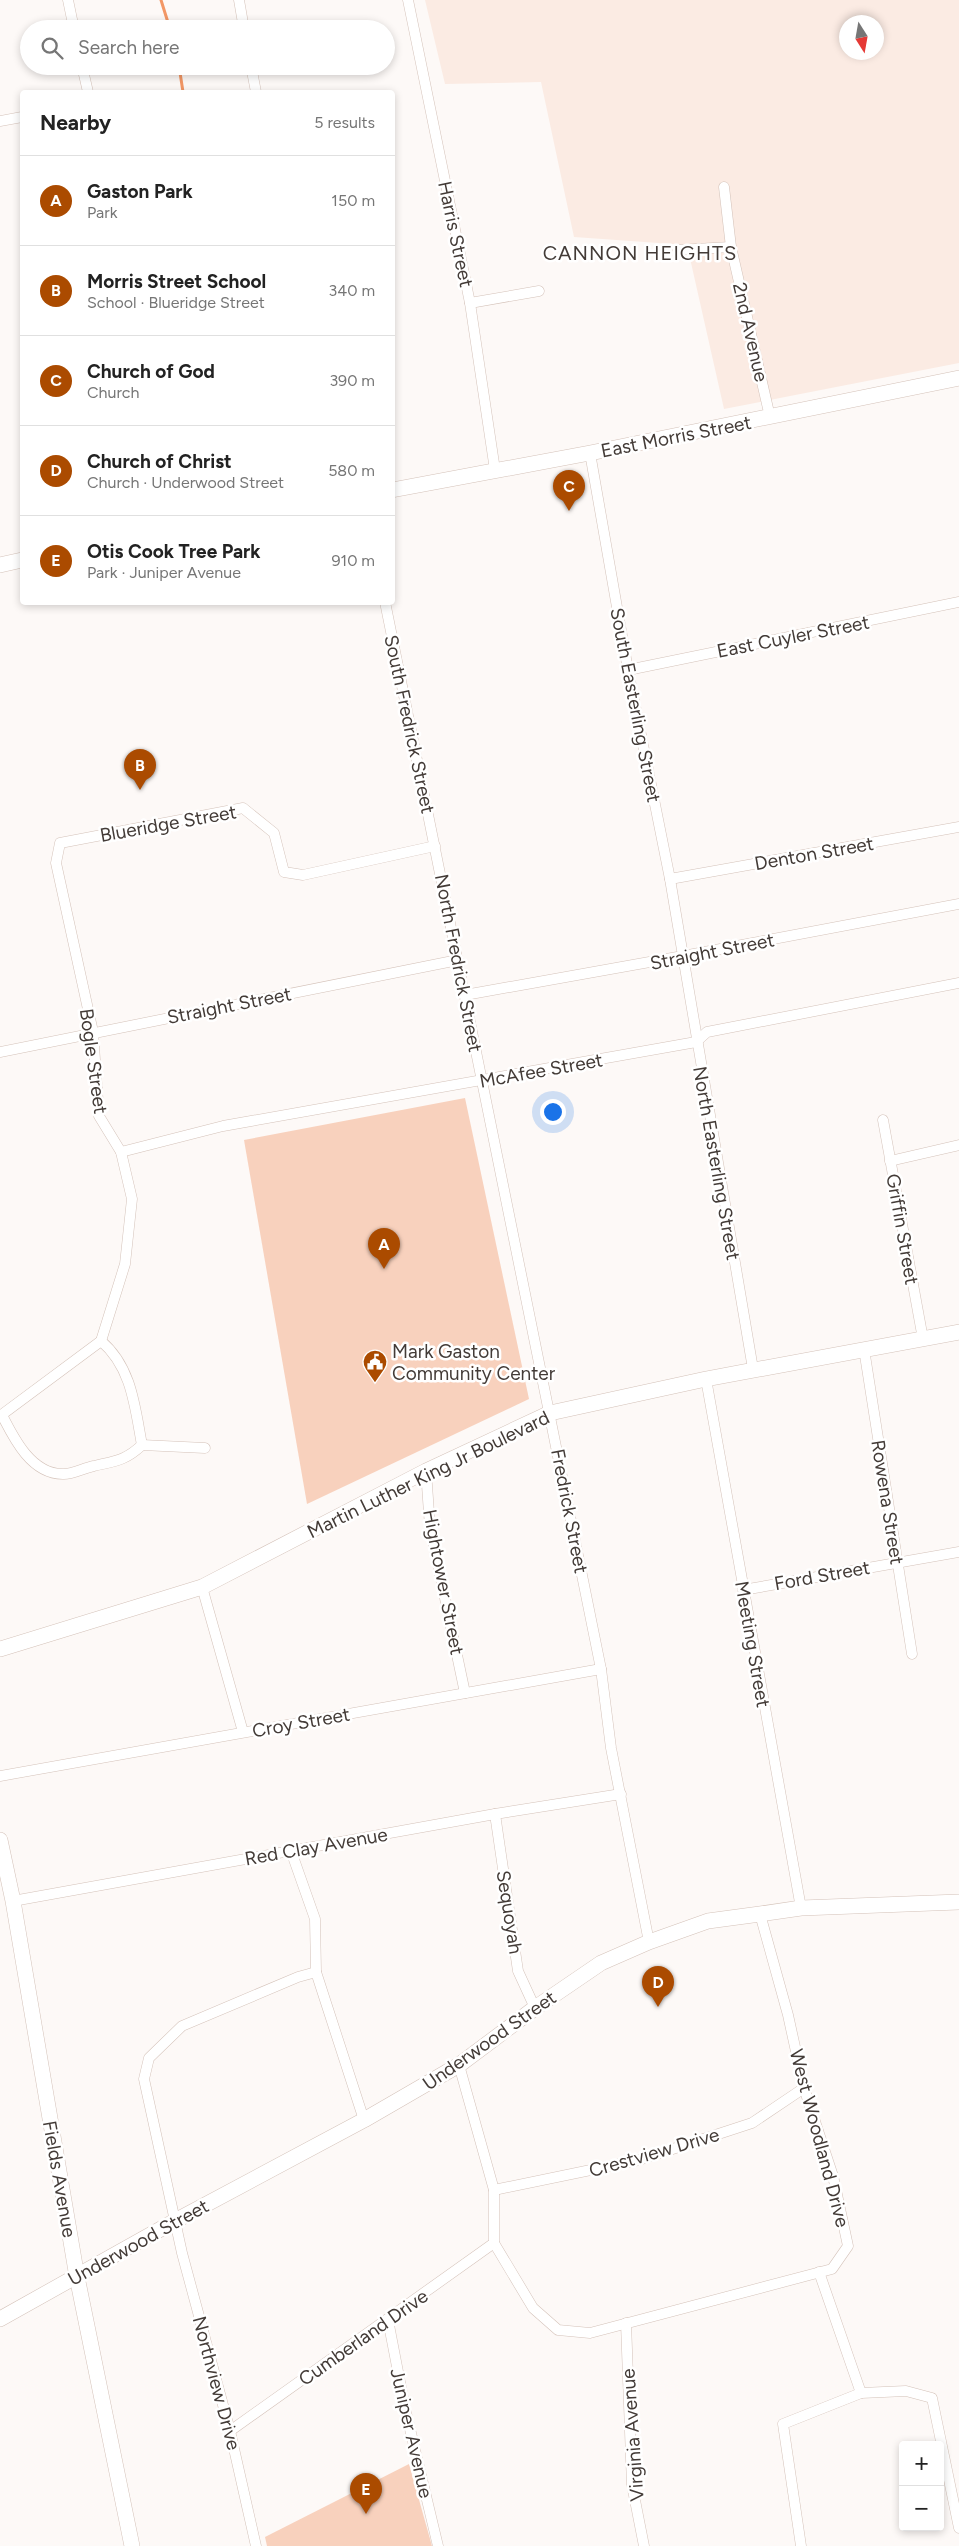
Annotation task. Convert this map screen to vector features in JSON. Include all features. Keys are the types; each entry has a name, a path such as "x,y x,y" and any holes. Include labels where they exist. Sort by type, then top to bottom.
{"street":[{"path":"68,0 72,20"},
{"path":"238,0 242,20"},
{"name":"Harris Street","path":"408,0 470,303 495,470"},
{"path":"84,75 88,90"},
{"path":"253,75 256,90"},
{"path":"0,121 20,117"},
{"name":"2nd Avenue","path":"724,187 731,247 770,417"},
{"path":"678,250 731,247"},
{"path":"470,303 539,291"},
{"name":"East Morris Street","path":"395,489 590,453 959,378"},
{"name":"South Easterling Street","path":"590,453 628,670 670,878 683,956"},
{"path":"0,565 20,560"},
{"name":"East Cuyler Street","path":"628,670 959,602"},
{"name":"South Fredrick Street","path":"386,605 435,846"},
{"name":"Blueridge Street","path":"56,862 60,843 243,808 274,833 284,872 303,875 435,846"},
{"name":"Denton Street","path":"670,878 959,827"},
{"name":"North Fredrick Street","path":"435,846 483,1081"},
{"name":"Bogle Street","path":"56,862 93,1032 99,1116 120,1152 132,1199 125,1264 101,1341"},
{"name":"Straight Street","path":"465,995 959,904"},
{"name":"North Easterling Street","path":"683,956 696,1042 753,1369"},
{"name":"Straight Street","path":"0,1052 458,960"},
{"name":"McAfee Street","path":"120,1152 223,1126 696,1042 707,1032 959,983"},
{"name":"Fredrick Street","path":"483,1081 602,1669 611,1748 649,1942"},
{"name":"Griffin Street","path":"883,1120 923,1338"},
{"path":"890,1160 959,1145"},
{"name":"Martin Luther King Jr Boulevard","path":"0,1649 202,1586 426,1471 550,1414 706,1378 959,1332"},
{"path":"142,1445 131,1387 120,1361 101,1341 1,1416 16,1442 32,1461 63,1474 123,1460 130,1457 142,1445 205,1448"},
{"name":"Rowena Street","path":"864,1349 912,1654"},
{"name":"Meeting Street","path":"706,1378 801,1908"},
{"name":"Hightower Street","path":"426,1471 430,1527 465,1693"},
{"name":"Ford Street","path":"743,1590 897,1561 959,1552"},
{"path":"202,1586 243,1732"},
{"name":"Croy Street","path":"0,1776 602,1669"},
{"name":"Red Clay Avenue","path":"12,1900 495,1814 621,1794"},
{"name":"Sequoyah","path":"495,1814 518,1971 535,2008"},
{"name":"Fields Avenue","path":"1,1846 77,2277 132,2546"},
{"path":"291,1851 315,1919 316,1972 364,2120"},
{"name":"Underwood Street","path":"0,2319 175,2221 364,2120 459,2065 535,2008 601,1963 649,1942 708,1921 801,1908 959,1902"},
{"name":"West Woodland Drive","path":"494,2243 533,2308 558,2330 590,2333 832,2269 848,2246 833,2176 804,2088 788,2015 760,1914"},
{"name":"Northview Drive","path":"256,2546 230,2431 175,2221 144,2079 149,2058 182,2026 298,1977 316,1972"},
{"path":"459,2065 494,2190 494,2243"},
{"name":"Crestview Drive","path":"494,2190 639,2160 752,2123 804,2088"},
{"name":"Cumberland Drive","path":"230,2431 494,2243"},
{"path":"819,2272 861,2393"},
{"name":"Juniper Avenue","path":"388,2320 405,2408 438,2546"},
{"name":"Virginia Avenue","path":"626,2323 632,2485 644,2546"},
{"path":"801,2546 783,2424 861,2393 906,2391 932,2398 959,2528"}],"shaded area":[{"path":"425,0 959,0 959,363 724,409 687,245 574,237 541,82 445,84"},
{"path":"465,1098 529,1399 307,1504 244,1140"},
{"path":"409,2464 432,2546 267,2546 265,2537"}],"waterway":[{"path":"161,0 167,20"},
{"path":"180,75 183,90"}],"place":[{"name":"Church of God","path":"569,511"},
{"name":"Morris Street School","path":"140,790"},
{"name":"Gaston Park","path":"384,1269"},
{"name":"Mark Gaston Community Center","path":"375,1383"},
{"name":"Church of Christ","path":"658,2007"},
{"name":"Otis Cook Tree Park","path":"366,2514"}],"district":[{"name":"CANNON HEIGHTS","path":"640,253"}]}
